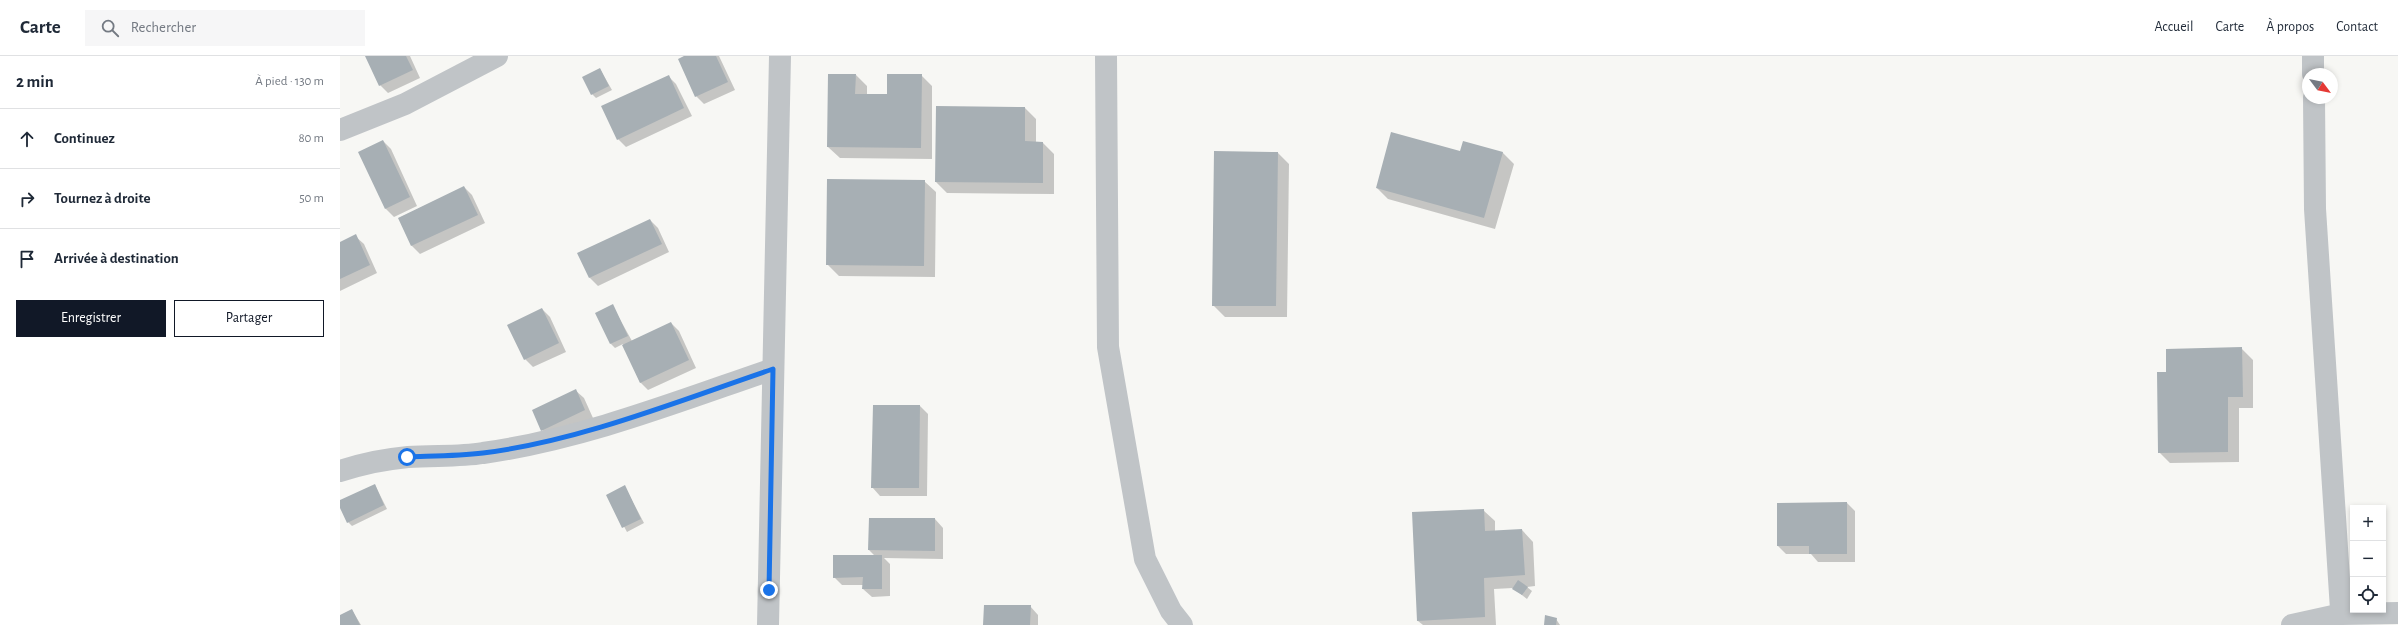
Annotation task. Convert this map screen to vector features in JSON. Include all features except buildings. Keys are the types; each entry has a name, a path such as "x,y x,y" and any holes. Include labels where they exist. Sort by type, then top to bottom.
{"street":[{"path":"340,130 405,104 497,56"},
{"path":"768,625 780,56"},
{"path":"1106,56 1108,347 1145,559 1171,612 1182,625"},
{"path":"2313,56 2313,68"},
{"path":"2314,104 2315,209 2342,620"},
{"path":"340,471 364,464 407,457 483,453 552,439 639,415 773,369"},
{"path":"2292,625 2398,613"}],"route":[{"path":"407,457 483,453 552,439 639,415 773,369 769,590"}]}
